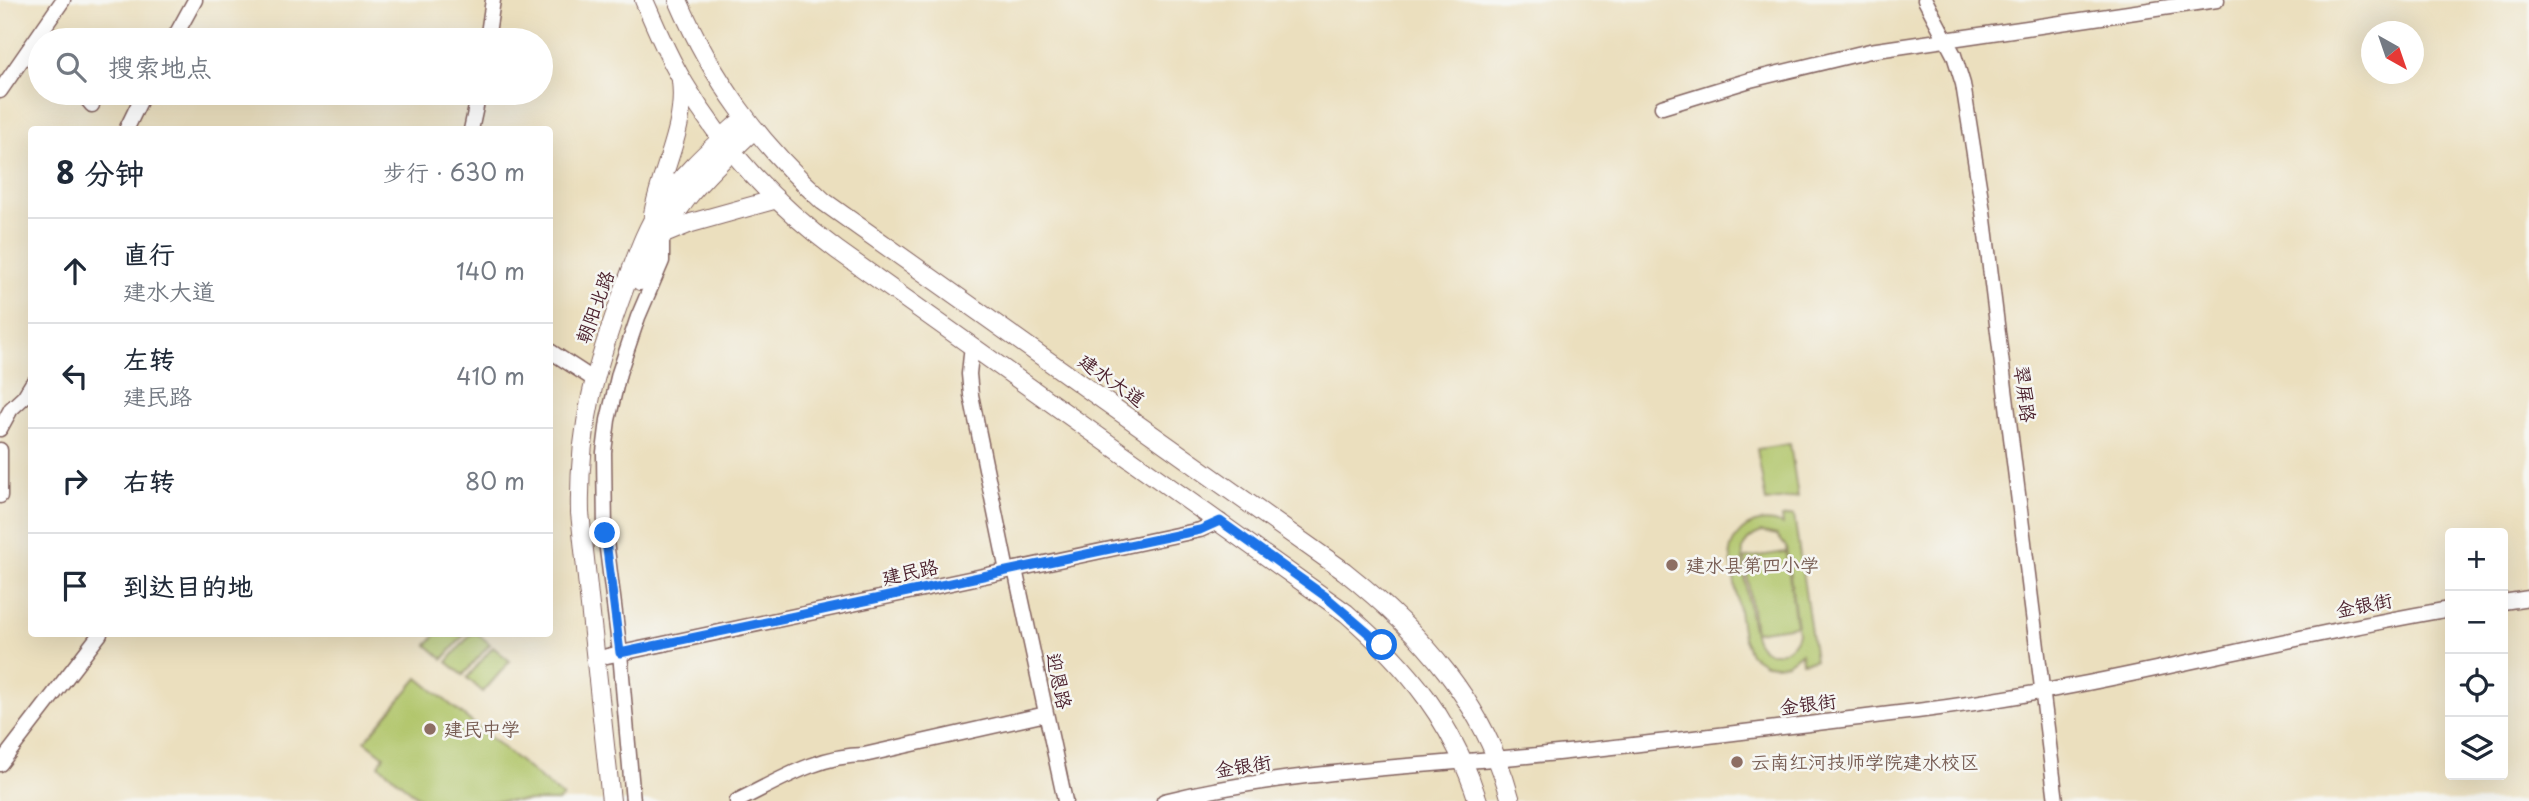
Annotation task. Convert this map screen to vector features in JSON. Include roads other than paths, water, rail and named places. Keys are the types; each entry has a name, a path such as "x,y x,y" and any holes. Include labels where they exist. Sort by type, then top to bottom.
{"main road":[{"path":"644,0 681,78 728,144 777,199 828,244 1325,596 1382,645 1419,687 1464,762 1479,801"},
{"name":"建水大道","path":"678,0 710,68 750,123 794,173 839,213 1366,589 1404,622 1439,661 1476,718 1497,759 1511,801"},
{"path":"681,78 681,113 657,189 657,228 691,223 777,199"},
{"name":"朝阳北路","path":"611,801 580,513 582,445 593,379 607,333 684,175 728,144 750,123"},
{"name":"朝阳北路","path":"623,801 613,654 592,512 592,470 604,384 657,228"}],"street":[{"path":"46,28 63,0"},
{"path":"180,28 195,0"},
{"path":"489,28 493,0"},
{"name":"翠屏路","path":"1925,0 1946,38 1963,84 1983,211 2056,801"},
{"path":"1662,107 1794,68 1870,51 2217,0"},
{"path":"0,91 28,54"},
{"path":"128,126 138,105"},
{"path":"472,126 476,105"},
{"name":"迎恩路","path":"972,345 969,374 971,395 1065,801"},
{"path":"553,353 593,379"},
{"path":"0,429 10,409 28,390"},
{"path":"0,450 0,496"},
{"name":"建民路","path":"613,654 1200,530 1220,521"},
{"path":"2508,601 2529,598"},
{"name":"金银街","path":"1164,801 1264,782 1591,750 1962,705 2042,693 2352,626 2445,611"},
{"path":"0,764 98,637"},
{"path":"613,654 633,801"},
{"path":"737,801 818,762 841,756 864,755 1046,714"}],"place":[{"name":"建水县第四小学","path":"1672,565"},
{"name":"建民中学","path":"430,729"},
{"name":"云南红河技师学院建水校区","path":"1737,762"}]}
